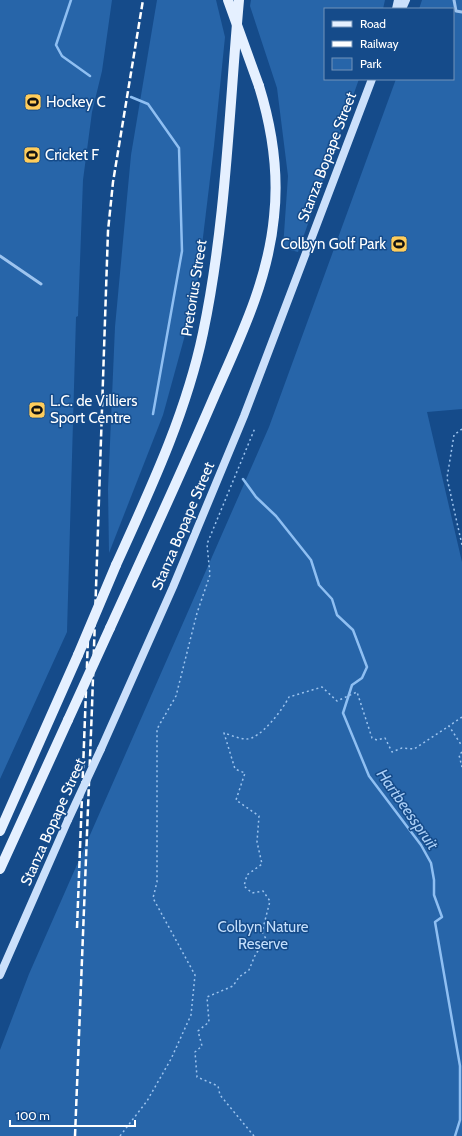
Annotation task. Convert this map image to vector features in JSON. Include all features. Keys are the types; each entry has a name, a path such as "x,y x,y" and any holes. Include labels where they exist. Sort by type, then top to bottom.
{"main road":[{"path":"0,869 204,420 253,307 263,277 274,218 276,192 272,140 259,86 228,0"},
{"name":"Pretorius Street","path":"0,831 155,479 174,430 203,335 212,283 223,195 238,0"},
{"name":"Stanza Bopape Street","path":"0,975 170,594 232,445 372,80"}],"lane":[{"path":"454,0 456,10 462,12"},
{"path":"0,256 41,284"}],"path":[{"path":"120,1136 147,1101 171,1059 191,1015 195,975 153,898 157,882 157,729 176,696 197,613 210,575 207,544 255,428"},
{"path":"462,429 454,435 447,478 462,544"},
{"path":"254,1136 220,1095 218,1086 197,1078 195,1052 202,1046 198,1031 209,1022 207,997 234,986 239,977 249,970 256,953 268,942 262,932 270,901 263,891 252,893 244,886 247,875 262,864 257,842 259,816 236,800 245,773 235,769 224,733 246,739 255,737 282,711 290,697 322,687 337,701 357,692 372,738 377,740 385,738 392,752 402,748 414,749 462,717"},
{"path":"449,726 462,746"},
{"path":"462,752 459,755 462,767"}],"green space":[{"name":"L.C. de Villiers Sport Centre","path":"0,0 112,0 102,71 92,112 83,180 78,316 76,317 67,632 0,779"},
{"path":"157,0 216,0 225,37 214,146 196,295 163,415 109,553 108,489 115,327 131,155"},
{"path":"251,0 385,0 383,8 324,8 324,80 359,80 298,252 283,248 288,176 277,88 250,6"},
{"name":"Colbyn Nature Reserve","path":"422,0 462,0 462,409 427,412 462,562 462,1136 0,1136 0,1050 29,974 269,427 396,80 454,80 454,8 419,8"}],"waterway":[{"name":"Hartbeesspruit","path":"71,0 56,45 62,56 90,76"},
{"path":"131,97 148,104 179,148 182,251 153,414"},
{"name":"Hartbeesspruit","path":"243,479 256,497 276,516 311,560 319,585 332,599 337,615 353,630 367,667 362,678 352,685 343,713 369,776 421,845 431,863 434,880 434,895 442,917 435,922 460,1066 460,1120 455,1136"}],"railway":[{"path":"75,1136 92,707 108,231 113,182 143,0"},
{"path":"77,928 88,638"}],"place":[{"name":"Hockey C","path":"33,102"},
{"name":"Cricket F","path":"32,155"},
{"name":"Colbyn Golf Park","path":"399,244"},
{"name":"L.C. de Villiers Sport Centre","path":"37,410"}]}
